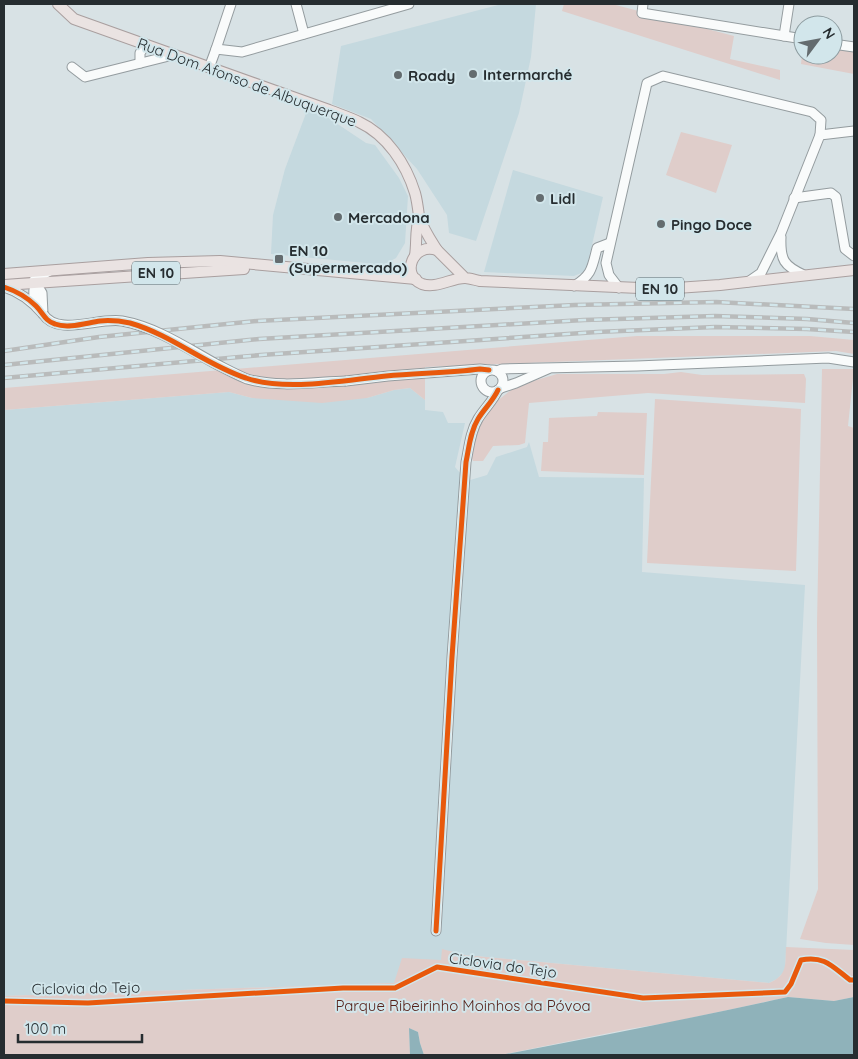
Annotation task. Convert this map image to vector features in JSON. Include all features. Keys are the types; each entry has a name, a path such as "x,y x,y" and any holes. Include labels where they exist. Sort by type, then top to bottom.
{"main road":[{"name":"Rua Dom Afonso de Albuquerque","path":"58,4 74,19 352,119 378,134 390,147 410,179 425,232 441,253 465,278"},
{"name":"Rua Dom Afonso de Albuquerque","path":"413,258 417,244 417,225 420,217"},
{"name":"EN 10","path":"381,275 393,273 422,250 428,249 441,253"},
{"path":"438,284 447,273 448,264 441,253"},
{"path":"413,258 411,270 416,279"},
{"name":"EN 10","path":"4,274 220,261 416,279 424,285 434,285 465,278 480,281 574,286 672,289 854,270"},
{"name":"EN 10","path":"4,286 36,282 275,267"}],"street":[{"path":"209,68 231,4"},
{"path":"296,4 304,34"},
{"path":"216,50 242,52 404,4"},
{"path":"784,36 789,4"},
{"path":"643,8 793,37"},
{"path":"140,63 140,53 150,46 156,56 153,61"},
{"path":"72,66 85,77 173,55"},
{"path":"619,288 606,269 610,243 647,83 663,76 812,112 821,120 820,135 781,233 761,273 748,282"},
{"path":"820,135 854,131"},
{"path":"794,198 832,193 836,197 845,248 854,256"},
{"path":"781,233 780,249 785,263 791,270 804,275"},
{"path":"574,286 585,279 592,270 597,248 610,243"},
{"path":"52,270 40,277 33,290 34,300 41,307 47,320 61,326 102,321 122,321 160,334 246,378 282,384 346,381 480,369 637,366 828,358 854,362"},
{"path":"16,272 36,282"},
{"path":"41,307 45,292 50,287 63,281"},
{"path":"4,286 41,307"},
{"path":"458,372 481,382 487,391 495,392 551,368"},
{"path":"436,930 466,462 471,436 477,421 486,407 492,403 503,380 500,373 493,370 483,374 481,382"},
{"path":"486,407 487,391"}],"shaded area":[{"path":"502,4 536,4 531,57 519,113 476,241 449,233 447,215 417,169 371,119 332,104 341,46"},
{"path":"308,108 327,117 366,143 375,145 399,178 408,196 405,243 396,258 381,266 271,254 273,215 285,169"},
{"path":"513,170 603,197 586,271 574,276 484,272"},
{"path":"410,388 425,400 425,410 443,412 448,423 465,423 455,467 467,481 487,475 496,457 527,447 529,442 539,477 644,478 642,572 805,585 785,971 777,979 769,983 465,955 443,950 442,960 394,983 4,996 4,410 229,392 252,398 367,398 394,390"}],"green space":[{"path":"564,4 612,4 734,36 730,59 780,70 780,80 562,11"},
{"path":"843,50 854,51 854,74 806,65 843,65"},
{"path":"681,132 732,145 716,193 666,175"},
{"path":"637,336 810,336 854,340 854,354 836,351 425,367 425,400 410,388 394,390 367,398 322,403 252,398 229,392 4,410 4,388"},
{"path":"822,369 854,369 848,426 854,428 854,945 800,939 818,889 817,623"},
{"path":"681,372 702,375 804,374 806,379 805,403 648,393 529,403 525,443 493,446 483,461 473,461 471,455 476,430 486,410 516,386 557,374 664,374"},
{"path":"655,399 801,409 796,571 647,563"},
{"path":"598,412 647,413 644,475 541,471 543,442 548,442 549,418 597,416"},
{"name":"Parque Ribeirinho Moinhos da Póvoa","path":"786,947 854,950 854,997 834,1001 788,997 667,1023 501,1055 424,1055 418,1032 409,1028 410,1055 4,1055 4,996 394,983 402,958 441,960 442,949 465,955 769,983 780,977 784,969"}],"water":[{"path":"788,997 834,1001 854,997 854,1055 501,1055 644,1027"},
{"path":"409,1028 418,1032 424,1055 410,1055"}],"railway":[{"path":"4,351 99,337 257,321 575,305 716,302 854,309"},
{"path":"4,365 259,339 584,320 715,316 807,319 854,323"},
{"path":"4,378 261,355 597,332 715,327 854,332"}],"cycle path":[{"path":"4,287 17,292 29,300 52,323 71,326 100,321 130,323 160,335 217,366 246,378 262,382 297,385 316,384 398,375 489,370"},
{"path":"436,931 452,657 466,462 475,424 498,390"},
{"name":"Ciclovia do Tejo","path":"4,1001 88,1003 343,988 395,988 437,967 643,998 785,992 791,984 801,960 809,959 828,963 850,980 854,980"}],"place":[{"name":"Intermarché","path":"473,74"},
{"name":"Roady","path":"398,75"},
{"name":"Lidl","path":"540,198"},
{"name":"Mercadona","path":"338,217"},
{"name":"Pingo Doce","path":"661,224"},
{"name":"EN 10 (Supermercado)","path":"279,259"}]}
